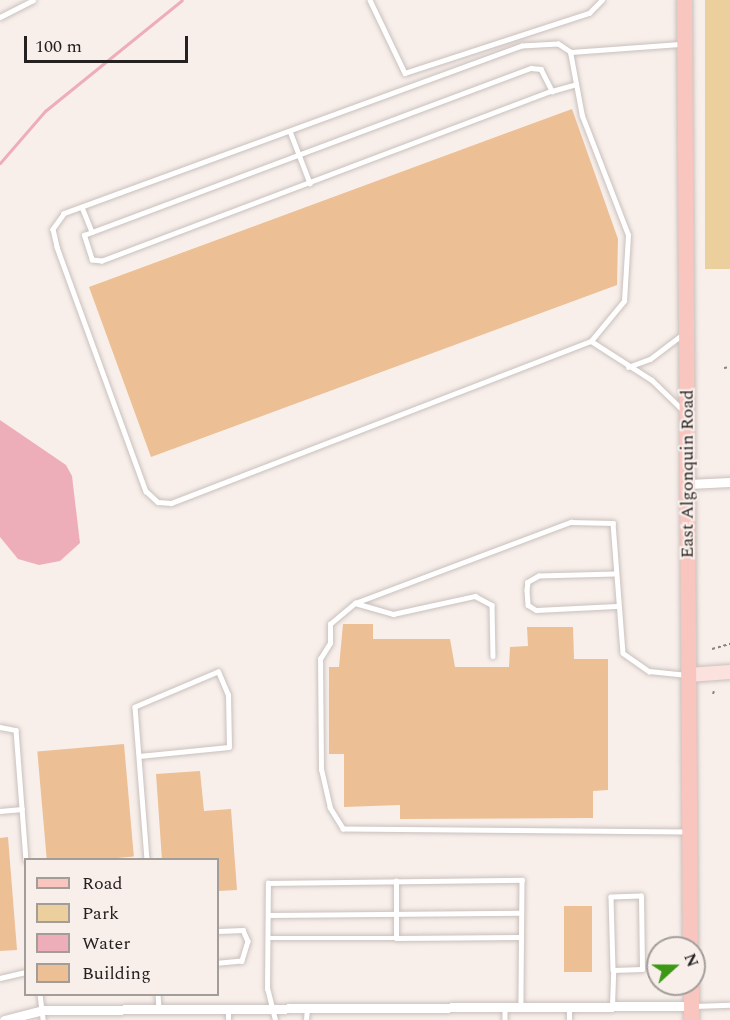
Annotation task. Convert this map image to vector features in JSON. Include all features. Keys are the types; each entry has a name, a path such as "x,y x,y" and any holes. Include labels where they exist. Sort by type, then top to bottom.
{"main road":[{"name":"East Algonquin Road","path":"684,0 690,936"},
{"path":"688,675 730,672"},
{"path":"691,996 691,1013"}],"street":[{"path":"688,484 730,482"},
{"path":"4,1020 43,1015 228,1008 612,1006 691,1013"}],"lane":[{"path":"0,17 33,0"},
{"path":"370,0 405,73 589,12 602,0"},
{"path":"570,52 573,85 628,235 624,302 591,341 171,503 158,502 146,491 57,247 53,229 63,214 522,46 558,44 570,52 684,44"},
{"path":"552,91 541,69 531,68 92,232 84,236 92,260 102,261 573,85"},
{"path":"290,131 310,183"},
{"path":"82,207 92,232"},
{"path":"628,367 650,359 687,331"},
{"path":"591,341 628,367 652,380 687,414"},
{"path":"688,675 636,666 623,653 616,606 613,523 571,522 355,603 330,624 330,643 320,659 321,770 330,808 343,829 689,832"},
{"path":"615,574 539,576 528,582 527,590 528,605 536,610 616,606"},
{"path":"355,603 393,614 475,596 492,605 493,656"},
{"path":"139,756 229,747 228,695 218,672 141,701 135,707 147,858"},
{"path":"0,727 16,730 27,858"},
{"path":"0,811 22,809"},
{"path":"275,1020 274,1008 267,989 270,938 268,883 522,880 521,1007"},
{"path":"396,881 396,938"},
{"path":"612,1006 611,897 641,896 642,969 613,970"},
{"path":"269,915 521,913"},
{"path":"219,931 243,930 248,941 242,961 219,963"},
{"path":"270,938 521,937"},
{"path":"0,978 24,972"},
{"path":"40,996 43,1015"},
{"path":"158,996 159,1009"},
{"path":"691,1013 730,1005"},
{"path":"569,1006 569,1020"},
{"path":"505,1007 505,1020"},
{"path":"228,1008 228,1020"},
{"path":"306,1020 307,1008"}],"path":[{"path":"724,368 730,367"},
{"path":"712,649 730,644"}],"green space":[{"path":"705,0 730,0 730,269 705,269"}],"water":[{"path":"0,420 66,465 72,476 80,543 60,561 39,565 18,559 0,537"}],"building":[{"path":"572,109 618,239 617,285 151,457 89,287"},
{"path":"343,624 373,624 373,639 450,639 455,667 509,667 510,647 528,646 527,627 573,627 574,659 608,659 608,790 593,791 593,818 400,819 400,805 344,807 344,754 329,754 329,667 339,667"},
{"path":"124,744 134,857 47,858 37,752"},
{"path":"200,771 204,811 231,809 237,890 219,891 219,858 162,858 156,774"},
{"path":"8,837 17,950 0,951 0,838"},
{"path":"564,906 592,906 592,972 564,972"}],"waterway":[{"path":"0,163 45,111 182,0"}]}
